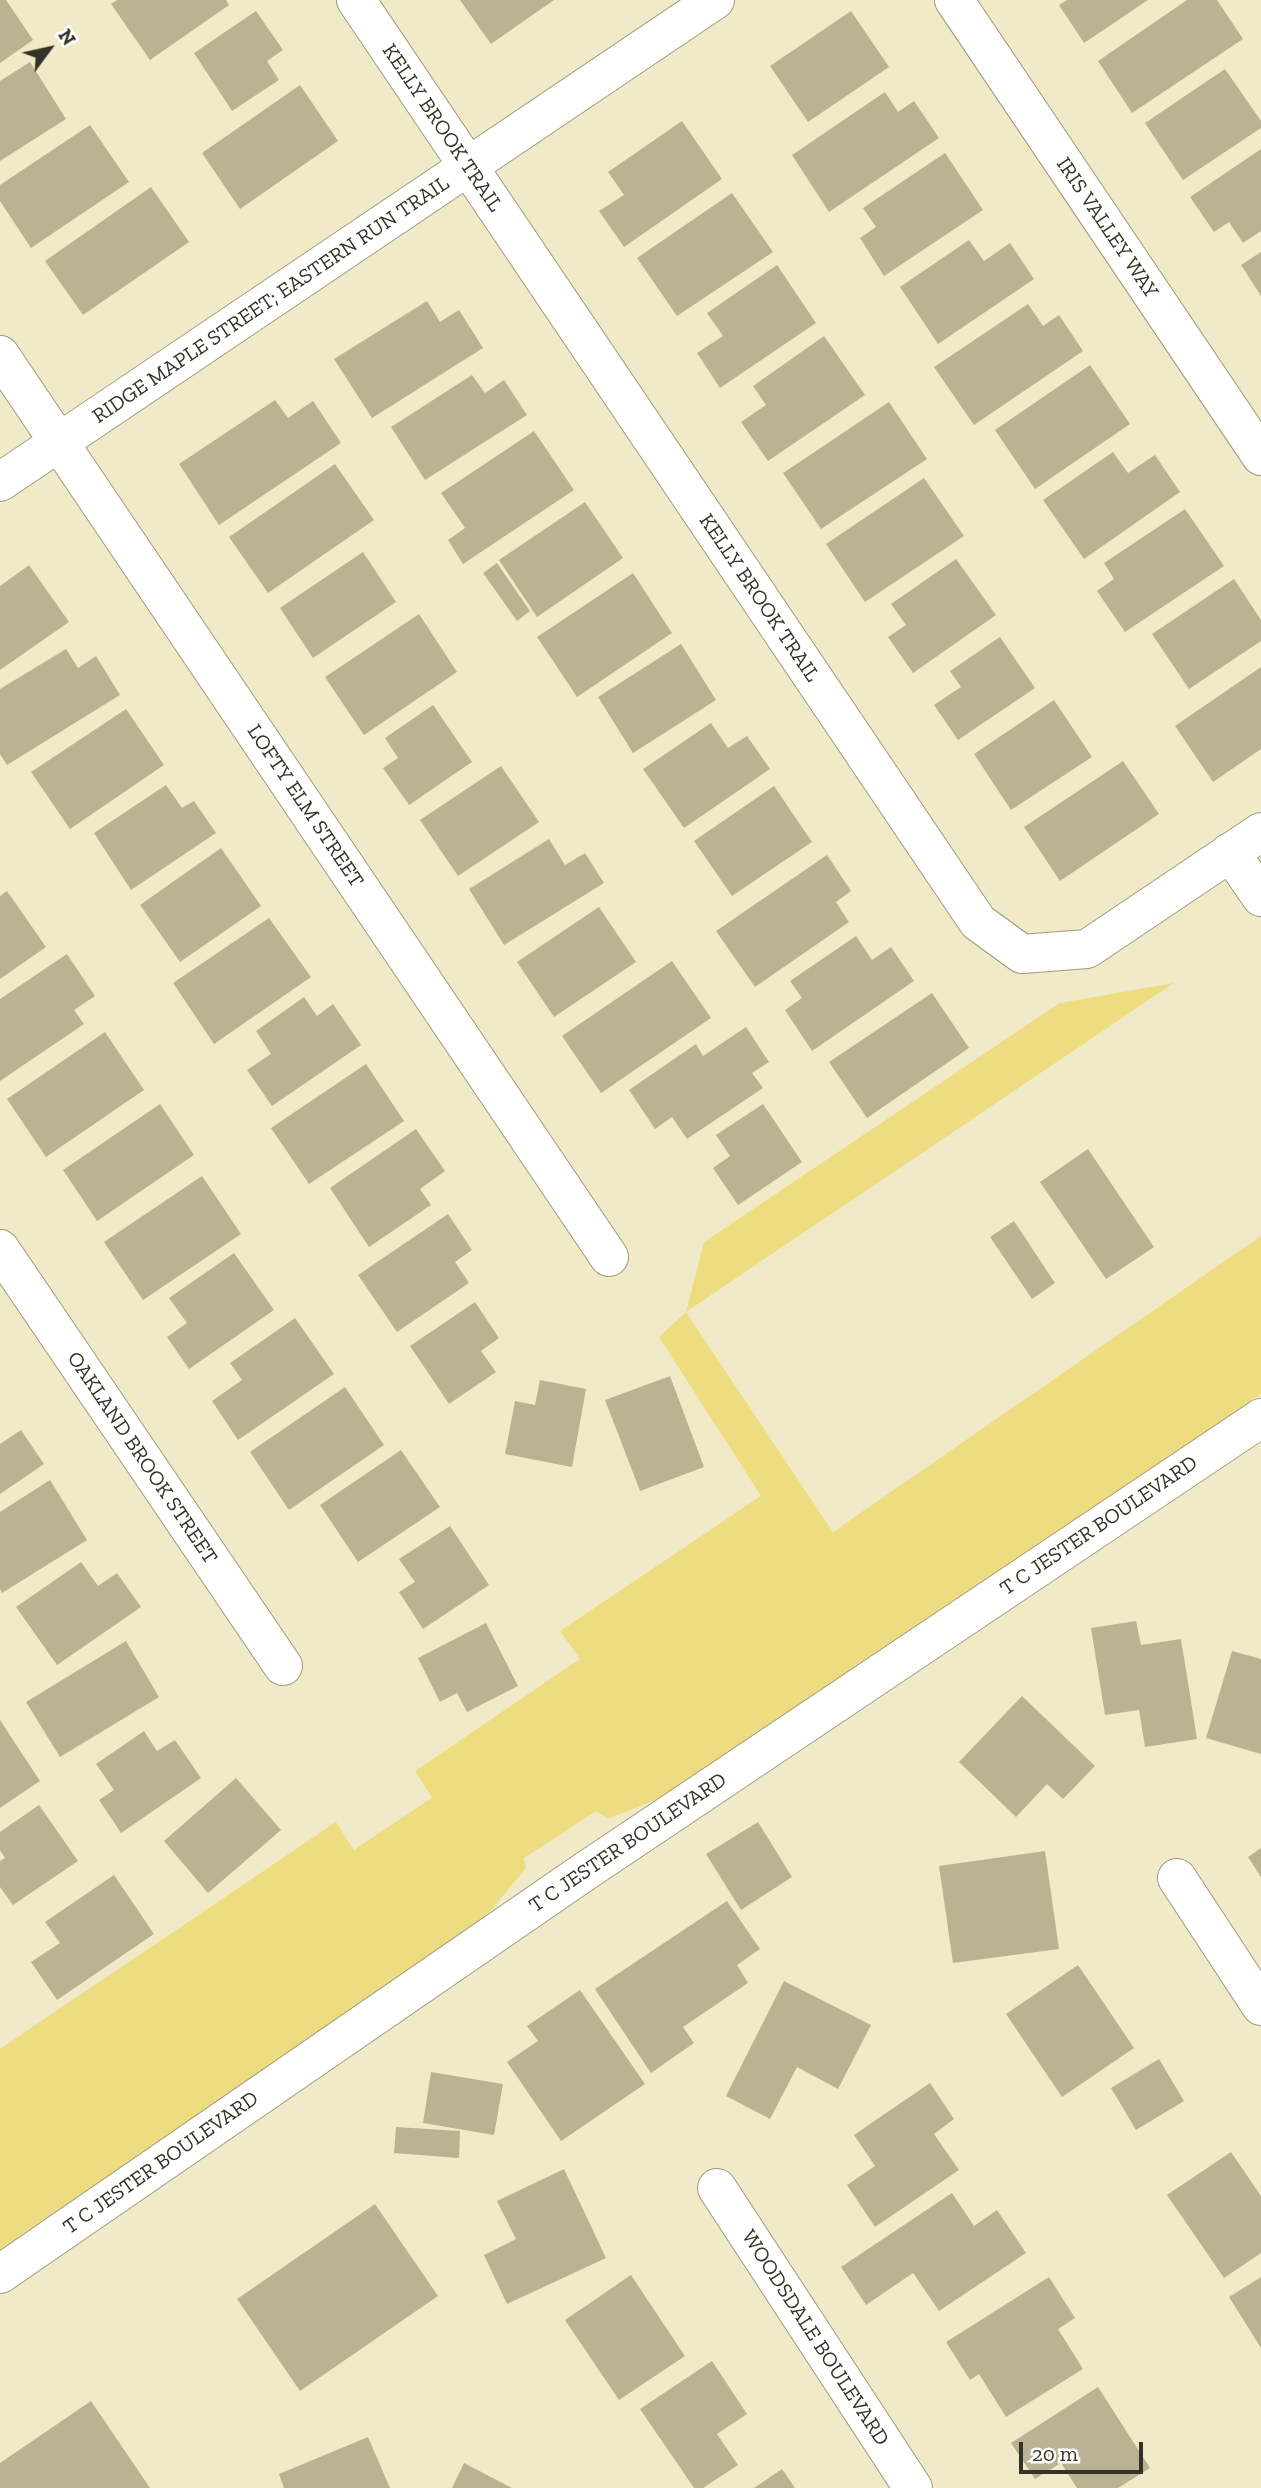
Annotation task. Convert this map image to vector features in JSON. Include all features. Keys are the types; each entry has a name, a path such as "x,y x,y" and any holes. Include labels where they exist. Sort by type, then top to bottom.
{"street":[{"name":"KELLY BROOK TRAIL","path":"356,0 978,922 1022,954 1087,950 1246,842"},
{"name":"RIDGE MAPLE STREET; EASTERN RUN TRAIL","path":"0,482 715,0"},
{"name":"IRIS VALLEY WAY","path":"954,0 1261,456"},
{"name":"LOFTY ELM STREET","path":"0,355 609,1257"},
{"path":"1246,842 1261,897"},
{"name":"OAKLAND BROOK STREET","path":"0,1249 283,1666"},
{"name":"T C JESTER BOULEVARD","path":"0,2274 584,1872 1261,1418"},
{"path":"1177,1878 1261,2006"},
{"name":"WOODSDALE BOULEVARD","path":"717,2188 913,2488"}],"shaded area":[{"path":"1174,983 686,1312 704,1242 1060,1003"},
{"path":"1261,1236 1261,1394 680,1790 608,1819 596,1811 524,1858 526,1868 481,1922 0,2249 0,2049 336,1822 354,1850 432,1798 415,1771 580,1659 560,1631 761,1496 659,1337 686,1312 833,1532"}],"building":[{"path":"0,0 6,0 33,40 0,63"},
{"path":"117,0 226,0 229,5 150,60 111,4"},
{"path":"460,0 554,0 491,44"},
{"path":"1067,0 1148,0 1084,43 1059,5"},
{"path":"1187,0 1217,0 1243,39 1132,113 1098,61"},
{"path":"256,11 283,50 267,61 279,80 232,111 194,53"},
{"path":"851,11 889,67 808,122 770,66"},
{"path":"30,62 66,119 0,161 0,81"},
{"path":"1225,69 1261,121 1261,128 1183,180 1145,123"},
{"path":"300,85 338,141 240,209 202,153"},
{"path":"885,92 898,112 914,101 939,138 829,212 792,155"},
{"path":"682,121 722,179 624,247 599,211 624,195 608,172"},
{"path":"90,125 129,182 31,248 0,201 0,185"},
{"path":"1261,149 1261,231 1243,243 1229,222 1214,232 1190,197"},
{"path":"945,153 983,210 884,276 860,238 876,227 863,208"},
{"path":"151,187 189,242 83,315 45,261"},
{"path":"732,193 773,252 677,316 637,258"},
{"path":"969,240 984,261 1010,243 1034,279 938,344 900,287"},
{"path":"1261,252 1261,296 1241,265"},
{"path":"777,265 816,323 720,388 697,353 723,336 707,313"},
{"path":"427,301 440,322 459,310 483,348 372,418 334,359"},
{"path":"1028,304 1043,326 1059,315 1083,351 974,425 934,367"},
{"path":"824,336 865,395 768,461 741,422 766,405 753,386"},
{"path":"1090,365 1130,424 1035,489 995,430"},
{"path":"472,375 485,393 504,380 527,415 425,480 391,427"},
{"path":"275,400 288,418 313,401 341,443 219,525 179,464"},
{"path":"889,402 927,459 821,529 783,473"},
{"path":"534,431 574,490 463,564 448,540 465,528 441,493"},
{"path":"1113,452 1128,473 1155,455 1180,492 1084,559 1043,500"},
{"path":"335,464 374,520 268,593 229,537"},
{"path":"924,478 964,536 865,602 826,544"},
{"path":"585,502 623,558 537,617 499,560"},
{"path":"1185,509 1224,566 1125,632 1097,591 1114,579 1104,563"},
{"path":"363,552 396,602 313,658 280,608"},
{"path":"956,559 996,615 913,673 888,637 906,625 891,604"},
{"path":"497,563 530,611 517,621 483,573"},
{"path":"29,565 69,622 0,670 0,586"},
{"path":"633,573 672,633 577,697 537,637"},
{"path":"1234,579 1261,620 1261,641 1189,689 1152,634"},
{"path":"419,614 457,672 364,735 325,677"},
{"path":"1000,637 1035,688 958,740 934,705 961,687 950,671"},
{"path":"681,644 716,700 633,753 598,697"},
{"path":"66,649 78,668 96,656 120,695 7,765 0,754 0,689"},
{"path":"1261,667 1261,749 1213,782 1175,726"},
{"path":"1054,700 1092,757 1011,810 974,754"},
{"path":"433,705 472,762 409,805 383,768 398,758 385,738"},
{"path":"126,709 164,765 70,829 31,772"},
{"path":"711,723 728,748 747,736 770,769 684,828 643,769"},
{"path":"1123,761 1159,814 1060,881 1024,827"},
{"path":"501,766 539,822 458,876 420,820"},
{"path":"166,785 182,808 194,801 216,833 131,890 94,833"},
{"path":"774,786 812,842 732,896 694,841"},
{"path":"549,839 565,865 585,853 604,883 504,945 469,889"},
{"path":"221,848 261,906 180,962 140,905"},
{"path":"827,855 851,891 836,902 849,922 755,987 716,931"},
{"path":"7,891 46,947 0,979 0,896"},
{"path":"599,907 636,962 554,1017 517,962"},
{"path":"269,918 311,977 214,1044 173,983"},
{"path":"856,936 872,960 891,947 914,981 812,1051 785,1010 802,998 790,981"},
{"path":"67,954 95,996 74,1010 84,1024 0,1081 0,999"},
{"path":"672,961 711,1018 601,1093 562,1036"},
{"path":"932,993 969,1048 867,1118 829,1062"},
{"path":"304,997 317,1016 333,1004 361,1045 272,1106 247,1070 271,1054 256,1031"},
{"path":"746,1027 769,1062 752,1073 763,1088 687,1139 672,1117 655,1129 629,1090 696,1044 703,1056"},
{"path":"105,1032 144,1090 46,1157 7,1099"},
{"path":"366,1064 404,1121 309,1184 271,1128"},
{"path":"160,1104 194,1155 97,1221 63,1170"},
{"path":"763,1104 802,1162 738,1205 713,1168 730,1156 716,1135"},
{"path":"416,1129 445,1171 420,1189 431,1205 369,1247 330,1188"},
{"path":"1088,1149 1154,1247 1106,1279 1040,1182"},
{"path":"202,1176 241,1234 143,1300 104,1242"},
{"path":"448,1214 472,1250 455,1262 469,1283 397,1332 358,1275"},
{"path":"1014,1221 1055,1283 1032,1299 990,1237"},
{"path":"234,1253 274,1310 189,1369 167,1337 187,1323 169,1298"},
{"path":"475,1302 499,1338 481,1351 496,1372 449,1404 410,1346"},
{"path":"295,1318 334,1374 238,1440 212,1401 242,1380 230,1363"},
{"path":"670,1376 704,1467 640,1491 605,1400"},
{"path":"540,1380 586,1389 572,1467 505,1454 515,1401 535,1405"},
{"path":"345,1387 384,1445 289,1510 250,1452"},
{"path":"21,1430 44,1464 0,1494 0,1444"},
{"path":"401,1450 440,1507 358,1562 320,1505"},
{"path":"50,1480 87,1540 2,1593 0,1512"},
{"path":"450,1526 489,1585 423,1629 399,1592 415,1582 399,1559"},
{"path":"81,1562 98,1586 117,1573 141,1607 57,1665 16,1607"},
{"path":"1136,1621 1141,1645 1181,1639 1197,1739 1145,1747 1139,1710 1105,1715 1091,1628"},
{"path":"486,1623 518,1686 467,1712 457,1693 440,1702 418,1658"},
{"path":"126,1641 159,1697 60,1757 26,1702"},
{"path":"1232,1651 1261,1659 1261,1754 1206,1738"},
{"path":"1022,1696 1095,1766 1063,1799 1047,1784 1016,1817 959,1762"},
{"path":"0,1720 40,1781 0,1808"},
{"path":"144,1731 157,1751 175,1740 201,1778 121,1833 99,1800 114,1790 96,1764"},
{"path":"236,1778 281,1830 208,1893 164,1841"},
{"path":"39,1805 78,1861 13,1905 0,1887 0,1861 5,1858 0,1850 0,1832"},
{"path":"758,1822 792,1877 741,1910 706,1854"},
{"path":"1261,1848 1261,1877 1248,1857"},
{"path":"1045,1851 1059,1949 953,1963 939,1866"},
{"path":"114,1875 154,1934 57,2000 31,1962 60,1943 45,1922"},
{"path":"727,1901 760,1949 737,1965 748,1983 683,2027 694,2043 651,2073 595,1989"},
{"path":"1078,1965 1134,2048 1062,2097 1006,2014"},
{"path":"784,1981 871,2025 838,2089 797,2067 770,2119 726,2096"},
{"path":"580,1990 645,2084 561,2141 507,2062 538,2041 527,2026"},
{"path":"1159,2059 1184,2101 1136,2130 1111,2088"},
{"path":"431,2072 503,2084 494,2135 423,2123"},
{"path":"930,2083 954,2119 934,2134 959,2170 875,2227 847,2185 875,2166 854,2135"},
{"path":"396,2127 460,2131 459,2158 394,2153"},
{"path":"1231,2152 1261,2196 1261,2253 1224,2278 1167,2195"},
{"path":"564,2169 606,2258 507,2304 484,2255 516,2239 497,2201"},
{"path":"952,2193 974,2226 997,2210 1026,2253 939,2311 913,2273 866,2305 841,2267"},
{"path":"375,2204 438,2296 300,2391 237,2299"},
{"path":"631,2275 685,2356 619,2400 565,2320"},
{"path":"1049,2277 1075,2318 1058,2329 1083,2369 1006,2417 979,2374 970,2380 946,2342"},
{"path":"1261,2277 1261,2348 1229,2297"},
{"path":"712,2361 747,2414 717,2434 738,2465 703,2488 694,2488 640,2409"},
{"path":"1098,2387 1150,2468 1118,2488 1077,2488 1061,2463 1035,2479 1011,2443"},
{"path":"91,2401 150,2488 0,2488 0,2463"},
{"path":"368,2437 390,2488 284,2488 279,2474"},
{"path":"464,2463 512,2488 452,2488"},
{"path":"782,2469 795,2488 754,2488"}]}
